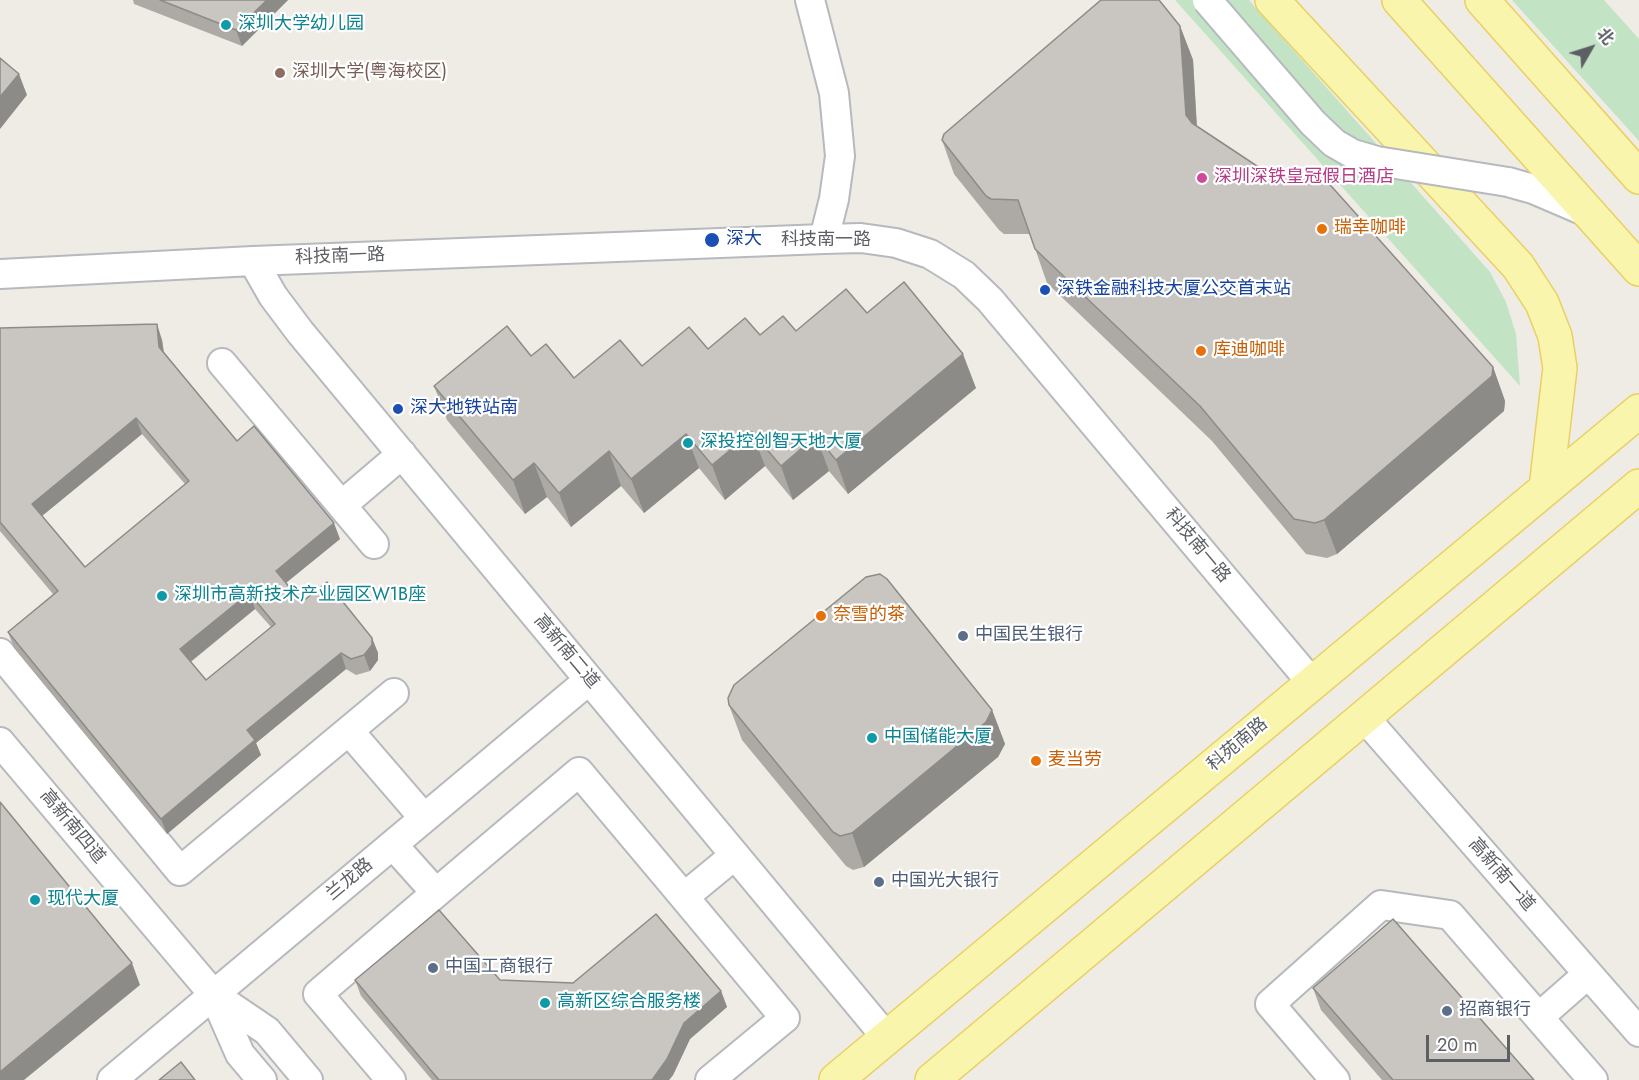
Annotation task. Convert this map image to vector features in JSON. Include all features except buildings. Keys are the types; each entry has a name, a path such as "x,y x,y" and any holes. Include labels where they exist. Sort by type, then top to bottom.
{"main road":[{"path":"1272,0 1518,266 1542,303 1555,336 1560,368 1546,488"},
{"path":"1399,0 1639,269"},
{"path":"1482,0 1639,177"},
{"name":"科苑南路","path":"836,1080 1639,411"},
{"path":"932,1080 1639,486"}],"street":[{"path":"810,0 834,93 840,156 834,198 824,239"},
{"path":"1206,0 1313,123 1334,143 1353,154 1377,161 1508,182 1533,189 1589,213"},
{"name":"科技南一路","path":"0,274 253,261 824,239 861,238 896,243 930,254 964,275 990,300 1312,683"},
{"name":"高新南二道","path":"253,261 286,315 887,1038"},
{"path":"222,363 374,544"},
{"path":"342,506 402,454"},
{"path":"0,652 180,871 394,693"},
{"name":"兰龙路","path":"112,1080 590,680"},
{"name":"高新南一道","path":"1364,717 1639,1032"},
{"path":"349,731 424,818"},
{"name":"高新南四道","path":"0,742 214,995 267,1031 308,1080"},
{"path":"391,1080 318,994 579,772 785,1018 710,1080"},
{"path":"393,845 436,893"},
{"path":"684,897 735,855"},
{"path":"1335,1080 1270,1004 1381,906 1449,915 1593,1080"},
{"path":"1539,1017 1588,974"},
{"name":"高新南四道","path":"214,995 240,1054 262,1080"}],"green space":[{"path":"1175,0 1249,0 1490,272 1506,302 1516,334 1520,386"},
{"path":"1512,0 1604,0 1639,39 1639,141"}],"place":[{"name":"深圳大学幼儿园","path":"226,25"},
{"name":"深圳大学(粤海校区)","path":"280,73"},
{"name":"深圳深铁皇冠假日酒店","path":"1202,178"},
{"name":"瑞幸咖啡","path":"1322,229"},
{"name":"深大","path":"712,240"},
{"name":"深铁金融科技大厦公交首末站","path":"1045,290"},
{"name":"库迪咖啡","path":"1201,351"},
{"name":"深大地铁站南","path":"398,409"},
{"name":"深投控创智天地大厦","path":"688,443"},
{"name":"深圳市高新技术产业园区W1B座","path":"162,596"},
{"name":"奈雪的茶","path":"821,616"},
{"name":"中国民生银行","path":"963,636"},
{"name":"中国储能大厦","path":"872,738"},
{"name":"麦当劳","path":"1036,761"},
{"name":"中国光大银行","path":"879,882"},
{"name":"现代大厦","path":"35,900"},
{"name":"中国工商银行","path":"433,968"},
{"name":"高新区综合服务楼","path":"545,1003"},
{"name":"招商银行","path":"1447,1011"}]}
